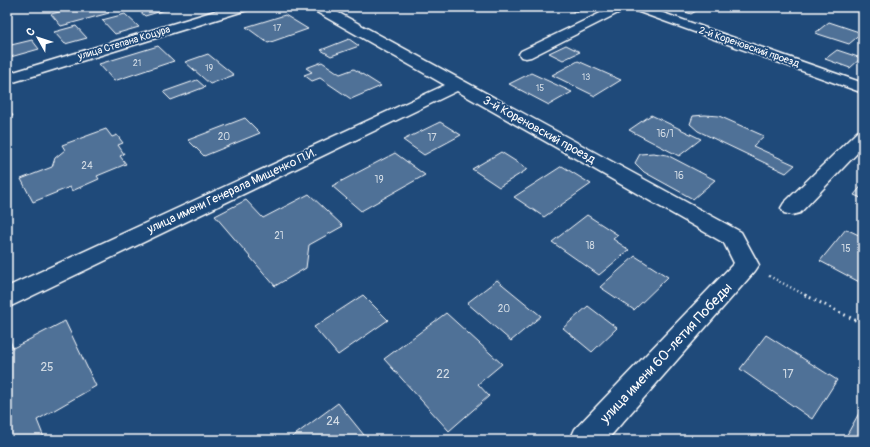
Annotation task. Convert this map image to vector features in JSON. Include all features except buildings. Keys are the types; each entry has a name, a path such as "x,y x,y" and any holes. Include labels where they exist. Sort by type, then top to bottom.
{"street":[{"name":"улица Степана Коцура","path":"7,79 242,7"},
{"name":"3-й Кореновский проезд","path":"318,7 733,238 747,265"},
{"path":"526,54 623,7"},
{"name":"2-й Кореновский проезд","path":"634,7 863,88"},
{"name":"улица имени Генерала Мищенко П.И.","path":"7,298 457,85"},
{"path":"792,208 863,136"},
{"name":"улица имени 60-летия Победы","path":"586,440 747,265"}],"path":[{"path":"747,265 863,324"}]}
